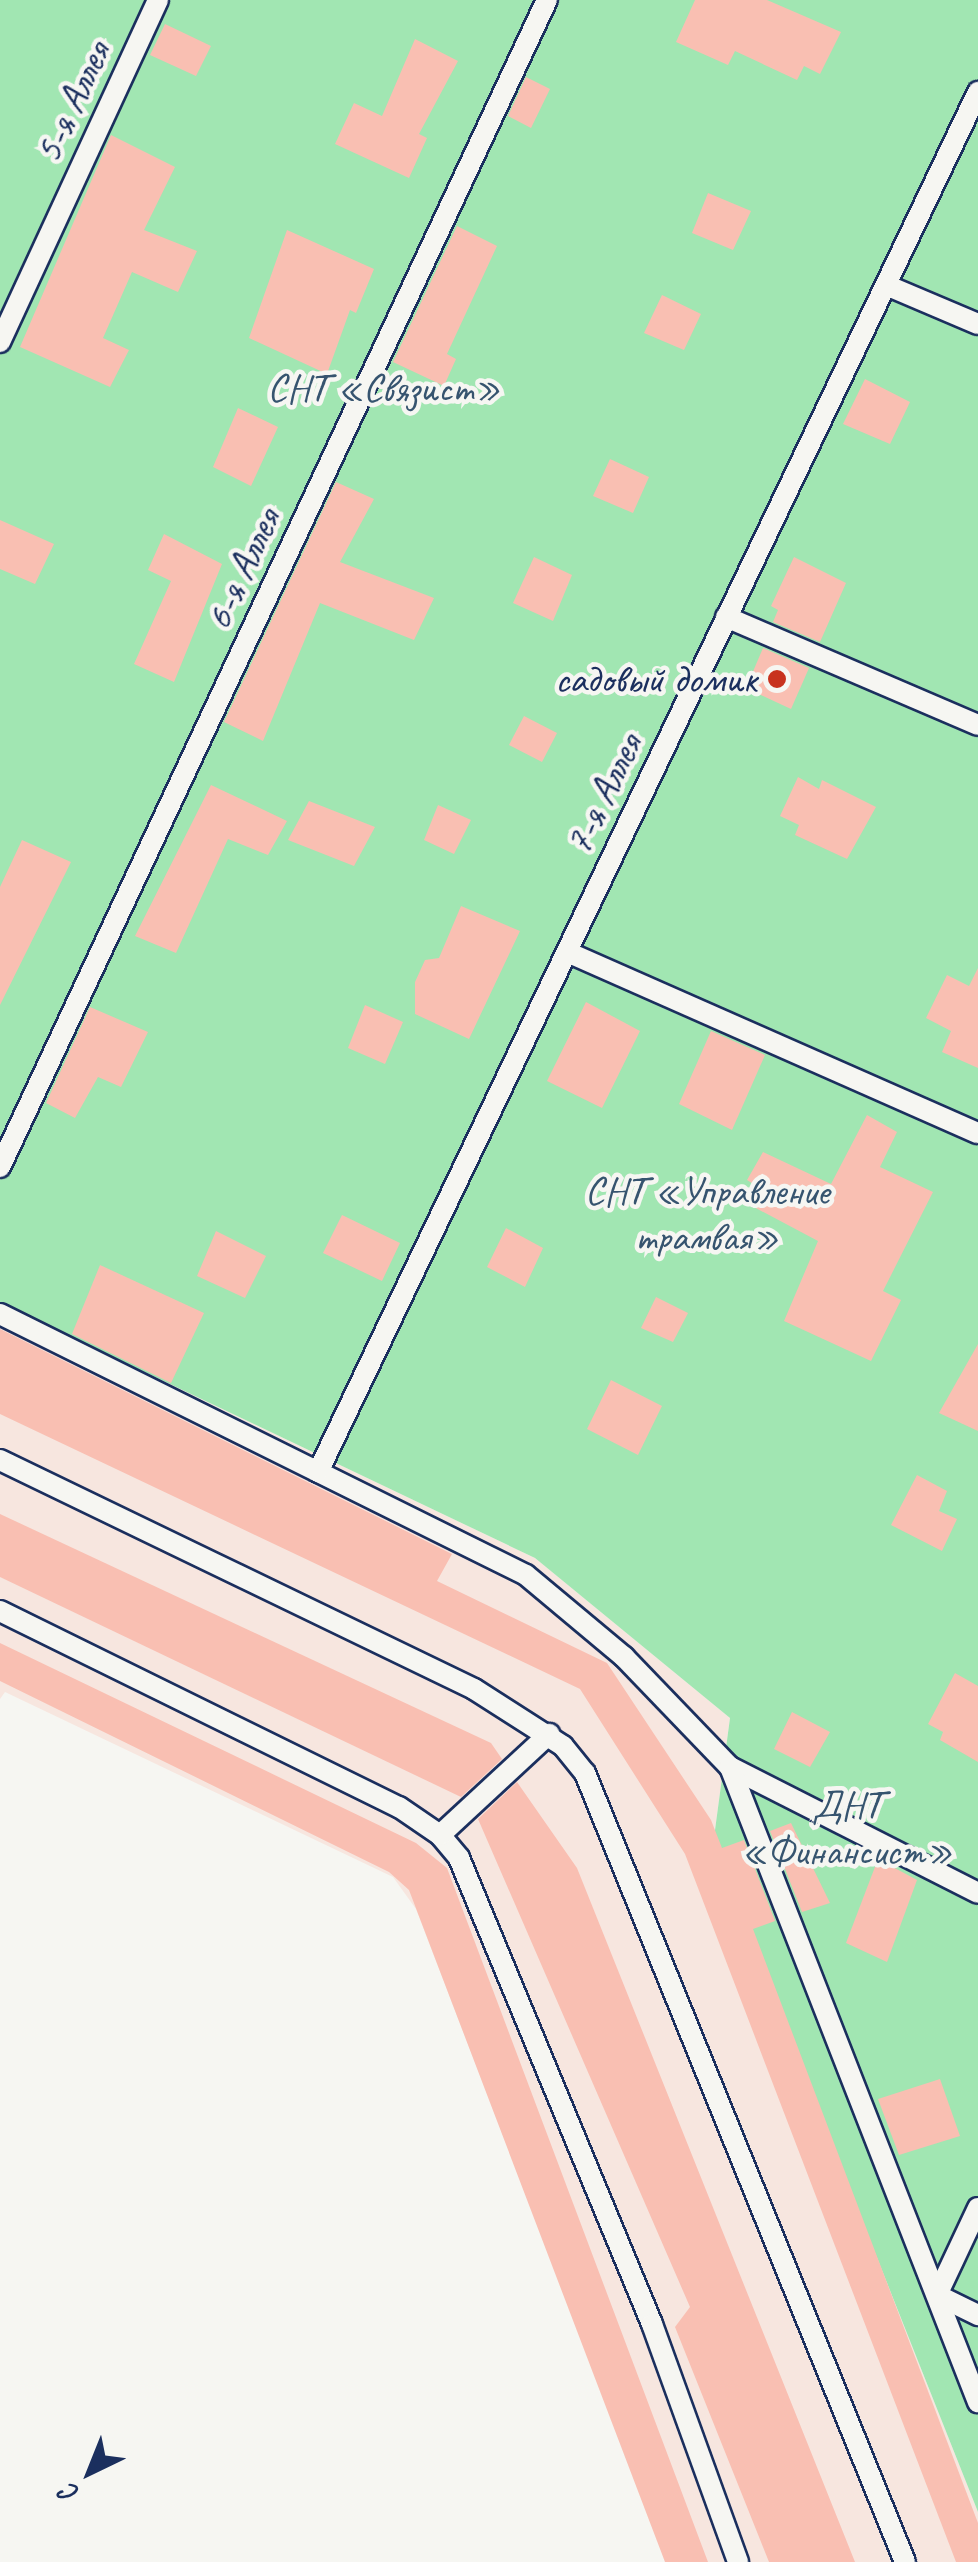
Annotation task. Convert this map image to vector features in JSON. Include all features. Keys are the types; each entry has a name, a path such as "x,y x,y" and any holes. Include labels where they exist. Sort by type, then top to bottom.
{"lane":[{"name":"5-я Аллея","path":"0,342 158,0"},
{"name":"6-я Аллея","path":"0,1168 546,0"},
{"name":"7-я Аллея","path":"318,1472 978,92"},
{"path":"886,285 978,324"},
{"path":"726,618 978,725"},
{"path":"566,952 978,1133"},
{"path":"0,1314 526,1575 624,1657 730,1767 978,1893"},
{"path":"0,1460 474,1689 549,1734 584,1773 906,2562"},
{"path":"0,1611 399,1807 440,1834 459,1858 652,2324 738,2562"},
{"path":"440,1834 549,1734"},
{"path":"730,1767 978,2402"},
{"path":"937,2295 978,2208"},
{"path":"937,2295 978,2315"}],"shaded area":[{"path":"0,1303 535,1558 730,1718 713,1845 978,2512 978,2562 667,2562 416,1909 393,1877 5,1692 0,1699"}],"green space":[{"path":"0,0 978,0 978,2512 713,1845 730,1718 535,1558 0,1303"}],"building":[{"path":"695,0 767,0 841,32 820,74 804,66 797,80 735,51 728,65 676,42"},
{"path":"165,24 211,46 196,76 150,55"},
{"path":"415,39 458,61 419,134 427,138 409,178 335,144 354,103 382,116"},
{"path":"526,77 550,89 531,128 508,116"},
{"path":"111,135 175,167 144,230 197,251 178,292 132,272 103,338 129,350 110,387 20,347"},
{"path":"708,193 751,211 733,250 692,233"},
{"path":"457,226 497,246 447,354 456,359 444,386 393,362"},
{"path":"287,230 374,269 356,313 350,310 327,374 249,338"},
{"path":"662,295 701,314 684,350 644,333"},
{"path":"865,379 910,402 890,444 843,424"},
{"path":"238,408 278,427 251,486 213,467"},
{"path":"610,459 649,477 633,513 593,496"},
{"path":"336,482 374,499 340,562 434,598 414,640 320,603 263,741 224,722"},
{"path":"0,520 54,544 35,584 0,569"},
{"path":"164,534 222,564 174,682 134,664 171,581 148,570"},
{"path":"534,557 572,575 553,621 513,603"},
{"path":"794,557 846,583 820,642 773,622 778,610 771,606"},
{"name":"садовый домик","path":"763,648 809,668 791,709 746,688"},
{"path":"524,716 557,733 542,762 509,745"},
{"path":"798,777 819,789 822,780 876,807 847,859 795,835 799,825 780,816"},
{"path":"211,785 287,821 268,855 228,839 176,953 135,936"},
{"path":"309,801 375,827 354,866 288,840"},
{"path":"438,805 471,820 454,854 424,840"},
{"path":"22,840 71,862 0,1005 0,887"},
{"path":"461,906 520,931 469,1039 415,1014 415,982 425,960 439,958"},
{"path":"978,968 978,1068 942,1052 951,1031 926,1018 947,975 969,986"},
{"path":"586,1002 640,1031 602,1108 547,1081"},
{"path":"365,1005 403,1022 385,1064 348,1048"},
{"path":"90,1007 148,1032 121,1087 98,1077 75,1118 46,1103"},
{"path":"711,1031 765,1055 732,1130 679,1104"},
{"path":"867,1115 897,1132 880,1167 933,1192 883,1291 901,1300 871,1361 784,1321 818,1241 750,1205 758,1187 747,1180 763,1152 831,1184"},
{"path":"342,1215 400,1243 382,1281 323,1253"},
{"path":"506,1228 543,1248 525,1287 487,1267"},
{"path":"216,1231 266,1256 245,1298 197,1276"},
{"path":"100,1265 204,1313 171,1383 72,1334"},
{"path":"656,1297 688,1313 673,1342 641,1328"},
{"path":"0,1329 452,1554 437,1581 607,1663 711,1820 722,1848 744,1840 775,1921 753,1929 978,2523 978,2562 956,2562 685,1854 580,1689 0,1414"},
{"path":"978,1344 978,1431 939,1413"},
{"path":"611,1380 662,1406 638,1455 587,1429"},
{"path":"917,1475 947,1491 939,1511 957,1519 942,1551 891,1525"},
{"path":"0,1514 491,1743 502,1759 461,1797 0,1577"},
{"path":"0,1643 416,1843 447,1868 708,2562 665,2562 409,1890 389,1872 0,1681"},
{"path":"955,1673 978,1686 978,1762 940,1740 943,1732 928,1724"},
{"path":"792,1712 830,1732 810,1767 774,1749"},
{"path":"517,1782 577,1868 855,2562 769,2562 675,2327 690,2307 478,1819"},
{"path":"791,1823 830,1903 802,1912 770,1831"},
{"path":"878,1859 917,1880 887,1962 846,1943"},
{"path":"940,2079 960,2136 899,2155 878,2099"}],"place":[{"name":"садовый домик","path":"777,679"}],"park label":[{"name":"СНТ «Связист»","path":"384,388"},
{"name":"СНТ «Управление трамвая»","path":"707,1214"},
{"name":"ДНТ «Финансист»","path":"847,1828"}]}
